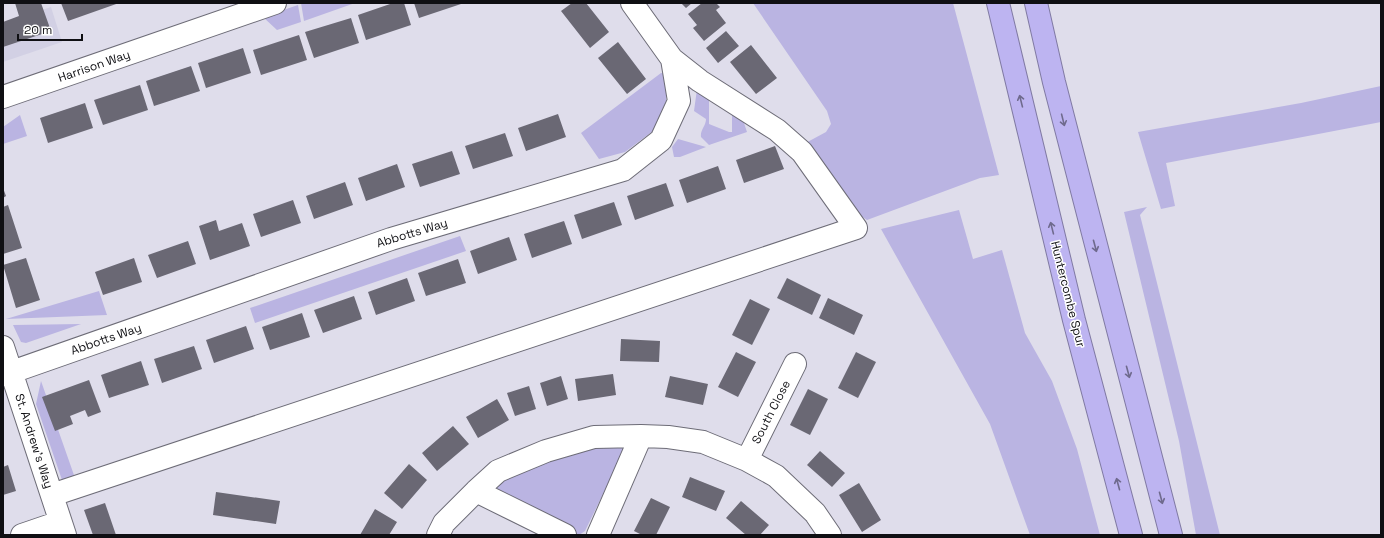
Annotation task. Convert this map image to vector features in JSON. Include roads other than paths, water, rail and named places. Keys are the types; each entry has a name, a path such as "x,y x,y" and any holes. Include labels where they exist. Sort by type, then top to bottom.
{"highway":[{"path":"989,3 1009,53"},
{"path":"998,3 1009,53"},
{"path":"1036,3 1054,82 1171,535"},
{"path":"1048,3 1054,82"},
{"name":"Huntercombe Spur","path":"1009,53 1074,320 1131,535"}],"street":[{"name":"Harrison Way","path":"3,97 275,3"},
{"name":"Abbotts Way","path":"7,374 391,239 623,170 661,140 679,101 672,59 632,3"},
{"path":"52,495 856,228 802,152 777,130 700,80 672,59"},
{"name":"St. Andrew's Way","path":"3,347 7,374 52,495 62,529"},
{"name":"South Close","path":"747,460 795,364"},
{"path":"598,535 641,436"},
{"path":"438,535 444,523 498,471 546,451 594,437 641,436 703,442 747,460 776,476 815,513 830,535"},
{"path":"476,491 565,535"},
{"path":"22,535 62,529"}]}
